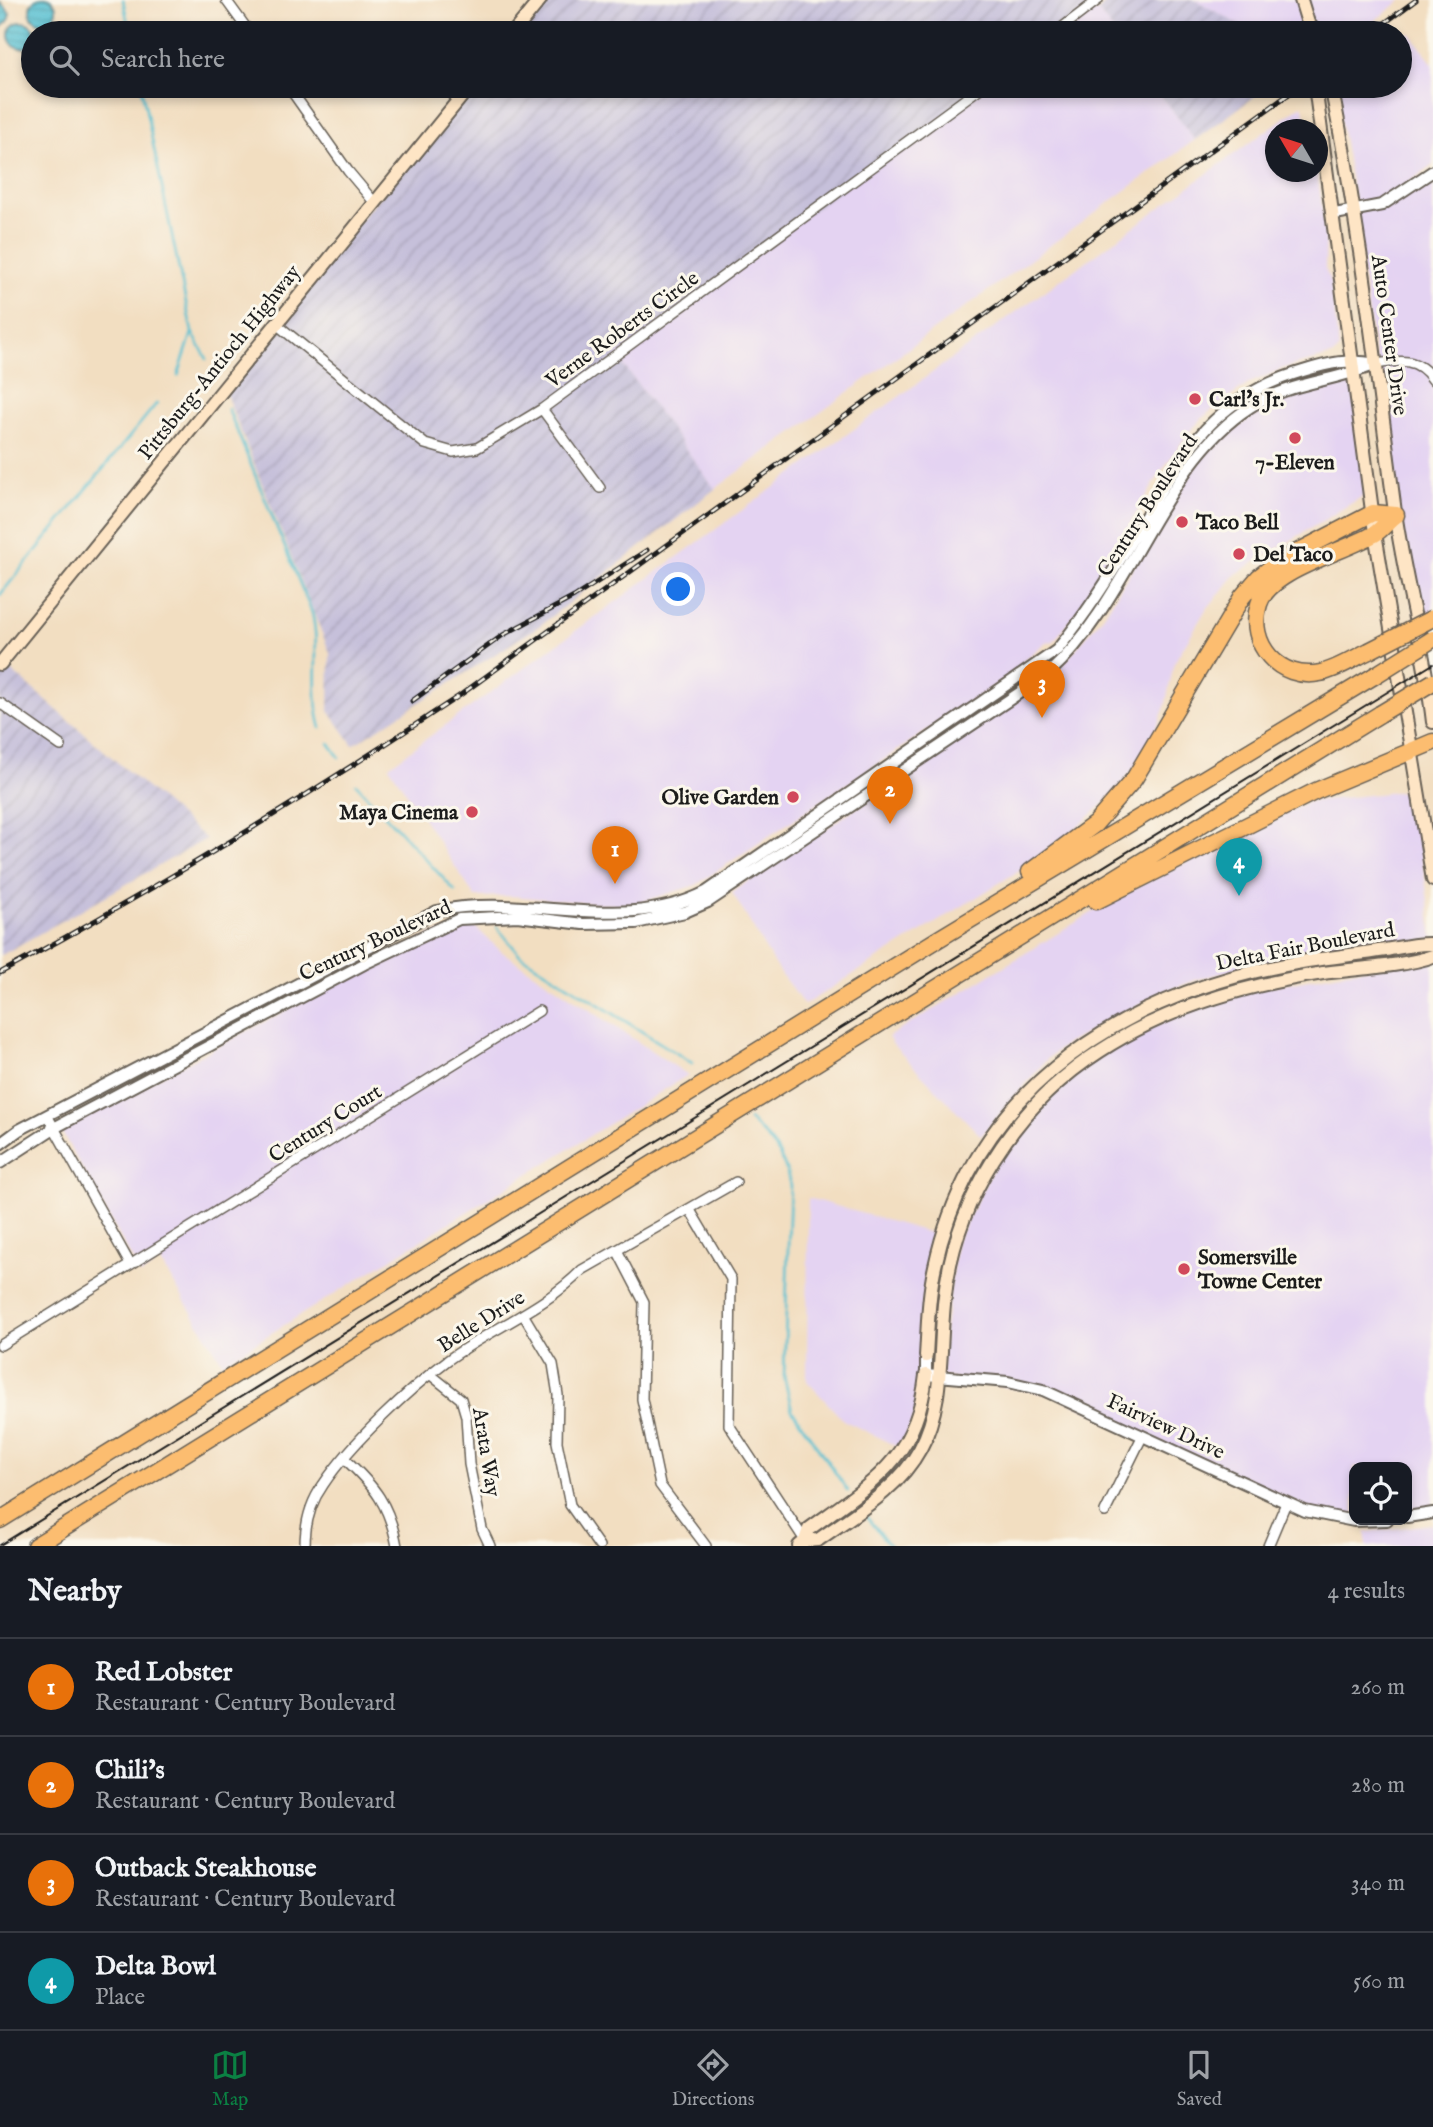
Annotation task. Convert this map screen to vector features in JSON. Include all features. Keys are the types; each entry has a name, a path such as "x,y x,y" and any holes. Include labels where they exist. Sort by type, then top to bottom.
{"highway":[{"path":"940,938 1095,824 1127,788 1154,750 1242,597 1259,577 1278,562 1373,513 1396,515"},
{"path":"1396,515 1376,533 1269,588 1262,597 1255,623 1263,650 1289,671 1304,675 1323,673 1433,618"},
{"path":"0,1520 940,938 1433,639"},
{"path":"35,1546 1380,714 1430,677"},
{"path":"995,953 1316,791 1433,741"}],"main road":[{"path":"523,21 540,0"},
{"path":"1301,0 1305,21"},
{"name":"Pittsburg-Antioch Highway","path":"0,664 460,98"},
{"name":"Auto Center Drive","path":"1317,98 1335,214 1373,513 1433,880"},
{"name":"Auto Center Drive","path":"1333,98 1376,364 1396,515 1416,631 1430,677 1433,722"},
{"name":"Delta Fair Boulevard","path":"926,1356 933,1274 950,1213 985,1144 1027,1093 1078,1049 1149,1008 1224,979 1306,962 1433,944"},
{"name":"Delta Fair Boulevard","path":"804,1544 818,1540 873,1501 910,1465 932,1422 939,1376 945,1289 959,1233 989,1166 1025,1116 1074,1069 1142,1027 1174,1012 1247,987 1433,956"},
{"path":"1306,962 1309,976"},
{"name":"Delta Fair Boulevard","path":"804,1544 809,1529 875,1480 897,1458 918,1418 926,1375"}],"street":[{"path":"226,0 241,21"},
{"path":"1071,21 1098,0"},
{"path":"296,98 348,172 374,202"},
{"name":"Verne Roberts Circle","path":"275,323 425,444 453,452 477,449 542,409 966,98"},
{"path":"1335,214 1382,205 1433,171"},
{"path":"1376,364 1410,361 1421,366 1433,380"},
{"name":"Century Boulevard","path":"0,1144 19,1130 437,911 468,904 499,903 621,913 669,907 706,892 1057,650 1085,616 1173,468 1213,419 1267,383 1317,367 1376,364"},
{"name":"Century Boulevard","path":"0,1163 54,1128 364,964 459,919 517,916 583,924 636,923 685,912 708,902 1049,673 1073,652 1096,622 1194,461 1217,433 1250,407 1286,389 1355,366"},
{"path":"542,409 600,488"},
{"path":"0,703 61,746"},
{"name":"Century Court","path":"1,1345 539,1011"},
{"path":"48,1117 130,1264"},
{"name":"Belle Drive","path":"305,1546 305,1530 311,1508 322,1485 380,1420 448,1360 562,1291 582,1270 618,1252 736,1182"},
{"path":"690,1210 731,1279 729,1425 804,1544"},
{"path":"618,1252 644,1302 642,1399 660,1485 706,1546"},
{"path":"523,1314 553,1364 558,1395 557,1442 570,1504 599,1546"},
{"name":"Delta Fair Boulevard","path":"926,1356 926,1375"},
{"name":"Arata Way","path":"431,1375 461,1399 466,1416 469,1464 482,1529 490,1546"},
{"name":"Fairview Drive","path":"926,1375 1007,1382 1043,1391 1286,1503 1339,1520 1349,1520"},
{"path":"1105,1512 1142,1437"},
{"path":"345,1459 375,1487 394,1529 397,1546"},
{"path":"1268,1546 1286,1503"},
{"path":"1412,1516 1433,1513"}],"shaded area":[{"path":"540,0 1086,0 1091,7 1072,21 523,21"},
{"path":"1109,0 1195,0 1233,21 1106,21 1098,11"},
{"path":"1195,0 1402,0 1374,21 1233,21"},
{"path":"1087,10 1098,11 1106,21 1072,21"},
{"path":"1412,36 1433,64 1433,165 1381,202 1355,205 1337,98 1412,98"},
{"path":"460,98 967,98 616,355 715,489 539,626 353,745 329,711 330,653 223,387"},
{"path":"967,98 1163,98 1195,140 715,489 616,355"},
{"path":"1163,98 1253,98 1195,140"},
{"path":"1302,105 1307,119 1283,119"},
{"path":"1265,132 1265,182 1318,182 1326,234 1325,268 1331,283 1339,350 1334,355 1284,368 1250,383 1209,412 1190,431 1162,470 1081,607 1053,642 1045,643 1020,664 1018,670 696,885 638,903 615,905 511,896 475,897 389,766"},
{"path":"1433,171 1433,618 1417,626 1353,212 1382,205"},
{"path":"1353,376 1365,495 1236,574 1205,611 1174,663 1165,707 1145,754 1113,796 1049,852 804,1005 776,967 732,892 1056,673 1104,615 1203,454 1281,395"},
{"path":"5,665 206,839 0,956 0,671"},
{"path":"1413,790 1433,939 1227,972 1198,979 1164,992 1066,1044 1048,1058 981,1136 888,1037 1121,895 1308,802"},
{"path":"471,923 502,952 688,1075 223,1363 160,1261 141,1275 60,1129 431,935"},
{"path":"1433,956 1433,1513 1412,1516 1412,1462 1349,1462 1349,1520 1330,1518 1054,1395 939,1376 956,1242 1010,1135 1100,1051 1222,995"},
{"path":"808,1198 941,1236 917,1412 900,1448 843,1420 807,1381"},
{"path":"1433,1524 1433,1546 1366,1546 1366,1532"}],"water":[{"path":"37,-1 49,-1 55,5 55,15 49,21 37,21 31,15 31,5"},
{"path":"0,2 10,13 8,22 0,28"},
{"path":"21,22 21,48 13,44 9,35 17,23"}],"waterway":[{"path":"123,0 127,21"},
{"path":"143,98 192,332 207,359"},
{"path":"178,376 192,333"},
{"path":"0,595 157,403"},
{"path":"228,409 312,613 316,641 316,700 321,728"},
{"path":"329,743 339,757"},
{"path":"356,784 455,891"},
{"path":"497,927 520,955 692,1063"},
{"path":"749,1120 776,1149 790,1185 784,1376 792,1410 848,1491"},
{"path":"864,1514 890,1546"}],"tram line":[{"path":"0,1545 1433,664"}],"railway":[{"path":"1387,21 1416,0"},
{"path":"0,973 233,840 459,696 1283,98"},
{"path":"412,701 503,635 574,597 647,550"}],"place":[{"name":"Carl's Jr.","path":"1195,399"},
{"name":"7-Eleven","path":"1295,438"},
{"name":"Taco Bell","path":"1182,522"},
{"name":"Del Taco","path":"1239,554"},
{"name":"Outback Steakhouse","path":"1042,718"},
{"name":"Olive Garden","path":"793,797"},
{"name":"Maya Cinema","path":"472,812"},
{"name":"Chili's","path":"890,824"},
{"name":"Red Lobster","path":"615,884"},
{"name":"Delta Bowl","path":"1239,896"},
{"name":"Somersville Towne Center","path":"1184,1269"}]}
